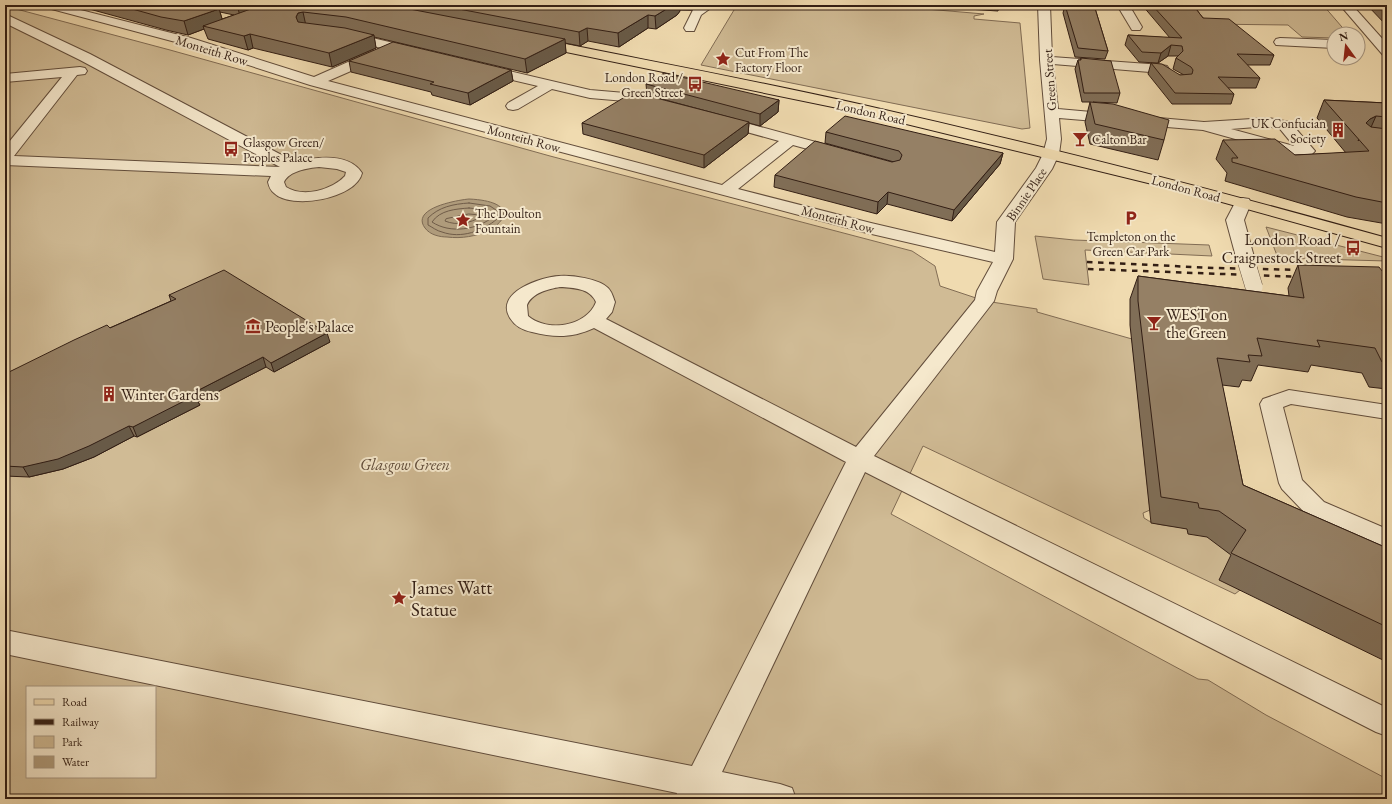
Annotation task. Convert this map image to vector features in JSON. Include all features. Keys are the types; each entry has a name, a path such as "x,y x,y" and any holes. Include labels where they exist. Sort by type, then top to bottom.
{"main road":[{"name":"London Road","path":"519,39 857,108 1051,154 1243,203 1387,243"}],"street":[{"name":"Monteith Row","path":"48,5 187,41 315,82 869,228 1004,259"},
{"path":"616,11 623,15 623,5 705,6"},
{"name":"Green Street","path":"1044,5 1046,60 1054,145 1051,154"},
{"path":"1123,5 1136,27"},
{"path":"1346,5 1384,49"},
{"path":"690,28 693,18 705,6"},
{"path":"5,18 101,67 290,170 5,158"},
{"path":"187,41 208,34"},
{"path":"334,34 430,56"},
{"path":"1280,42 1326,44"},
{"path":"1366,45 1384,49"},
{"path":"315,82 393,47"},
{"path":"1046,60 1167,72 1173,60"},
{"path":"468,65 590,94 637,98 667,106"},
{"path":"5,78 73,72 101,67"},
{"path":"5,158 73,72"},
{"path":"513,106 550,85"},
{"path":"1052,113 1204,126 1268,122 1285,125 1307,151 1293,150 1204,126"},
{"path":"706,117 855,157"},
{"path":"726,190 790,140"},
{"name":"Binnie Place","path":"695,791 859,460 984,301 987,291 1004,259 1006,222 1044,168 1051,154"},
{"path":"1243,203 1235,220 1257,294"},
{"path":"595,321 859,460 1387,723"},
{"path":"1387,412 1289,397 1271,404 1292,483 1315,508 1387,539"},
{"path":"5,642 695,791 780,799"}],"green space":[{"path":"737,5 880,5 984,14 974,16 974,19 1020,23 1030,128 1022,129 701,65"},
{"path":"1186,5 1323,5 1341,26 1326,26 1326,38 1302,37 1288,25 1204,24"},
{"name":"Glasgow Green","path":"5,6 170,50 550,156 912,251 935,266 940,286 985,301 1037,309 1037,312 1132,339 1150,510 1143,513 1144,518 1154,523 1188,529 1237,550 1240,590 1235,594 923,446 891,514 1198,679 1208,680 1266,715 1387,779 1387,799 5,799"},
{"path":"1266,227 1387,258 1387,261 1278,258"},
{"path":"1035,236 1074,240 1209,245 1212,256 1085,250 1089,285 1043,279"}],"water":[{"name":"The Doulton Fountain","path":"469,199 489,202 500,207 504,214 500,221 492,228 479,234 464,237 438,236 432,234 425,228 422,221 424,215 429,210 446,203"}],"building":[{"path":"118,5 203,5 219,9 184,21 161,17"},
{"path":"262,5 389,5 565,39 525,59 346,17 303,12 298,13 296,17 298,22 345,28 374,35 329,53 250,34 244,36 203,26"},
{"path":"438,5 569,5 588,9 608,9 627,5 673,5 655,16 648,15 618,33 587,28 579,32"},
{"path":"1065,5 1094,5 1108,51 1078,48"},
{"path":"1152,5 1193,5 1203,18 1229,19 1274,55 1237,54 1260,78 1218,77 1234,94 1175,93 1151,63 1162,64 1180,75 1192,74 1193,70 1191,67 1176,58 1183,51 1182,46 1171,45 1161,53 1142,52 1128,35 1182,38"},
{"path":"1378,5 1387,5 1387,14"},
{"path":"393,42 511,70 468,93 430,84 434,82 349,61"},
{"path":"1081,58 1111,61 1120,93 1084,93 1078,60 1081,60"},
{"path":"664,73 779,100 760,114 646,84"},
{"path":"633,92 749,122 704,155 582,123"},
{"path":"1324,100 1387,103 1387,117 1376,116 1366,123 1371,127 1387,129 1387,203 1356,197 1232,162 1232,158 1238,158 1223,140 1275,139 1295,155 1369,151"},
{"path":"1090,102 1113,104 1169,120 1164,140 1095,124"},
{"path":"845,116 1003,153 954,210 888,192 878,202 775,175 815,141 892,162 900,160 902,155 899,151 826,132"},
{"path":"1298,265 1379,267 1387,276 1387,363 1382,362 1375,348 1317,340 1320,347 1257,338 1262,356 1248,355 1250,362 1217,358 1243,485 1387,548 1387,627 1231,553 1246,530 1219,511 1199,508 1198,503 1161,497 1138,301 1138,276 1304,298"},
{"name":"Winter Gardens","path":"224,270 327,333 271,363 263,357 193,393 196,395 133,427 129,426 89,446 58,459 23,467 5,466 5,374 107,325 110,328 176,299 169,295"}],"railway":[{"path":"1087,262 1215,268 1307,270"},
{"path":"1088,269 1303,277"},
{"path":"1371,272 1387,272"}],"place":[{"name":"Cut From The Factory Floor","path":"723,59"},
{"name":"London Road / Green Street","path":"695,84"},
{"name":"UK Confucian Society","path":"1338,130"},
{"name":"Calton Bar","path":"1080,139"},
{"name":"Glasgow Green/ Peoples Palace","path":"231,149"},
{"name":"Templeton on the Green Car Park","path":"1131,218"},
{"name":"The Doulton Fountain","path":"463,220"},
{"name":"London Road / Craignestock Street","path":"1353,248"},
{"name":"WEST on the Green","path":"1154,323"},
{"name":"People's Palace","path":"253,326"},
{"name":"Winter Gardens","path":"109,394"},
{"name":"James Watt Statue","path":"399,598"}]}
